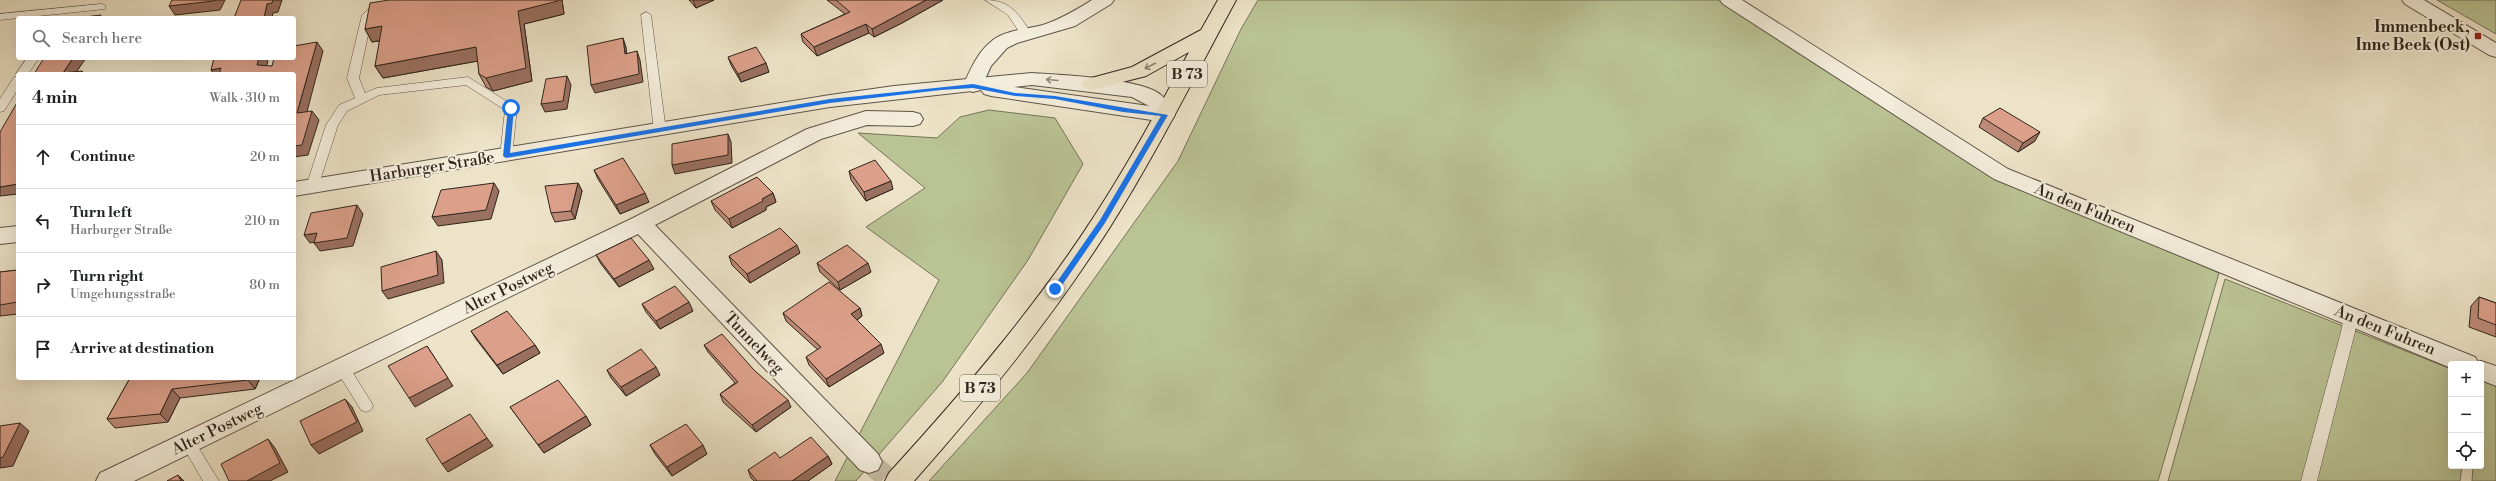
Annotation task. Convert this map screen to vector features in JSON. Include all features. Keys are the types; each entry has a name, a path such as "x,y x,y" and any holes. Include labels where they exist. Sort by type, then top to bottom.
{"main road":[{"name":"B 73","path":"898,481 955,418 1055,289 1102,222 1165,115 1227,0"},
{"path":"1091,84 1139,72 1208,34"}],"street":[{"path":"973,86 981,63 992,49 1026,34 1068,22 1105,0"},
{"name":"An den Fuhren","path":"1729,0 2001,174 2460,361"},
{"path":"2411,0 2496,51"},
{"name":"Harburger Straße","path":"303,188 894,92 973,86 1032,79 1091,84 1144,93 1160,104 1165,115"},
{"name":"Harburger Straße","path":"973,86 1015,95 1055,98 1123,110 1165,115"},
{"name":"Alter Postweg","path":"109,481 343,369 641,222 814,134 866,118 913,119"},
{"name":"Tunnelweg","path":"641,222 681,267 869,462"},
{"path":"0,236 16,234"},
{"path":"2484,371 2496,376"}],"lane":[{"path":"361,99 353,78 367,15 378,6 414,0"},
{"path":"990,0 1012,14 1026,34"},
{"path":"21,16 62,14 100,7"},
{"path":"646,15 660,131"},
{"path":"0,17 16,16"},
{"path":"23,72 32,60"},
{"path":"303,188 332,125 343,108 377,92 468,81 511,108 506,156"},
{"path":"0,108 16,83"},
{"path":"2309,481 2348,332 2350,316"},
{"path":"343,369 366,406"},
{"path":"188,443 211,481"}],"green space":[{"path":"1258,0 1719,0 1960,157 2219,273 2158,481 929,481 1027,373 1178,161 1241,29"},
{"path":"2437,0 2496,0 2496,34"},
{"path":"989,110 1055,118 1083,164 1028,260 943,381 856,481 835,481 939,280 866,227 925,188 858,133 937,138 960,117"},
{"path":"2225,279 2448,368 2448,469 2462,469 2460,481 2168,481"},
{"path":"2484,379 2496,384 2496,481 2472,481 2473,469 2484,469"}],"building":[{"path":"172,0 215,0 169,6"},
{"path":"241,0 273,0 272,3 267,4 264,16 235,16"},
{"path":"389,0 558,1 518,11 526,68 486,78 479,74 476,47 375,66 382,26 365,29 370,3"},
{"path":"836,0 926,0 872,29 866,24 814,47 801,34 850,12"},
{"path":"623,38 625,54 637,51 639,74 591,85 587,46"},
{"path":"317,42 297,113 312,111 302,145 296,146 296,72 220,72 221,68 211,70 214,60 258,60 257,65 272,66 274,60 296,60 296,46"},
{"path":"756,47 766,63 738,74 728,57"},
{"path":"43,60 72,60 64,72 35,72"},
{"path":"567,76 563,101 541,104 546,79"},
{"path":"16,104 16,184 0,187 0,132"},
{"path":"2000,108 2040,132 2023,143 1983,118"},
{"path":"728,134 728,155 672,165 672,144"},
{"path":"623,158 645,193 616,205 594,170"},
{"path":"875,160 891,181 864,192 849,171"},
{"path":"757,177 773,193 762,199 763,201 729,219 711,201"},
{"path":"494,183 486,210 432,217 441,190"},
{"path":"578,183 571,211 551,213 545,186"},
{"path":"357,205 347,238 314,243 317,233 304,235 311,213"},
{"path":"780,228 797,245 747,274 729,256"},
{"path":"631,238 649,260 614,279 596,255"},
{"path":"847,245 868,263 838,282 817,263"},
{"path":"436,251 438,275 382,291 381,267"},
{"path":"16,270 16,302 0,305 0,272"},
{"path":"829,282 860,308 851,314 881,344 826,379 806,357 821,347 783,313"},
{"path":"675,286 689,302 656,321 642,304"},
{"path":"2479,297 2496,303 2496,325 2478,318"},
{"path":"507,311 535,345 497,365 471,331"},
{"path":"722,334 754,370 788,400 752,425 720,394 738,382 704,345"},
{"path":"427,346 448,378 409,398 388,366"},
{"path":"641,349 656,367 621,387 607,370"},
{"path":"129,380 248,380 172,389 160,414 107,419"},
{"path":"558,380 586,416 538,445 510,407"},
{"path":"345,399 357,422 311,445 300,421"},
{"path":"470,414 487,438 442,464 426,439"},
{"path":"20,423 3,457 0,458 0,426"},
{"path":"686,424 703,445 667,467 650,445"},
{"path":"811,437 828,456 792,481 757,481 748,470 775,452 780,458"},
{"path":"268,439 280,463 247,481 229,481 221,464"},
{"path":"178,475 181,481 167,481"}],"tunnel":[{"path":"869,462 891,481"}],"place":[{"name":"Immenbeck, Inne Beek (Ost)","path":"2478,36"}],"route":[{"path":"511,108 506,156 830,101 918,89 973,86 1015,95 1055,98 1123,110 1165,115 1102,222 1055,289"}]}
